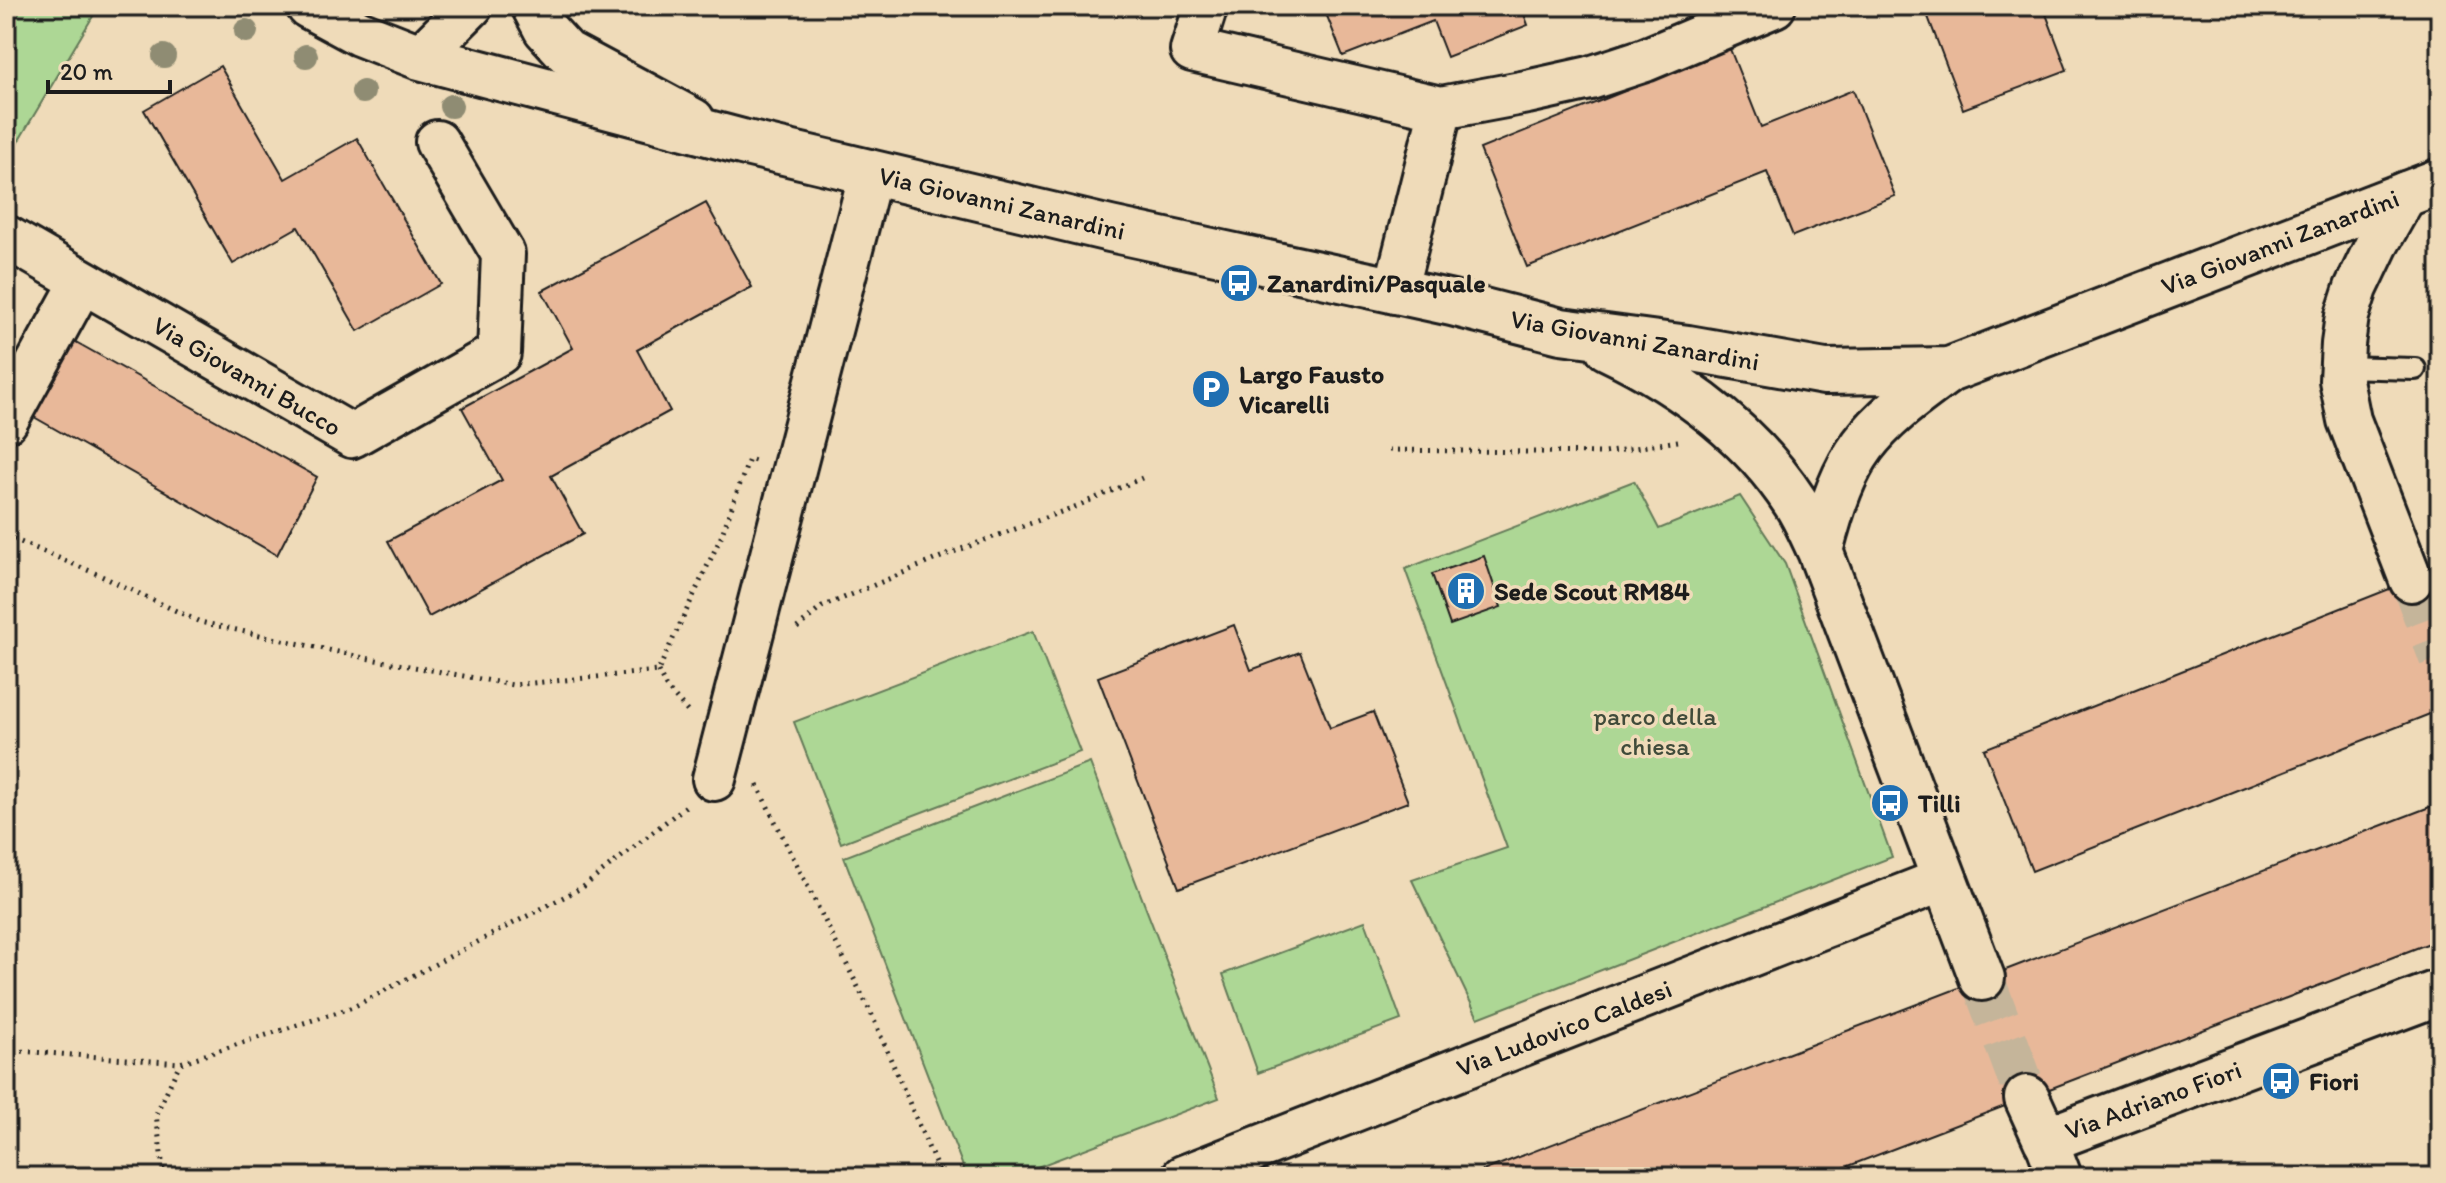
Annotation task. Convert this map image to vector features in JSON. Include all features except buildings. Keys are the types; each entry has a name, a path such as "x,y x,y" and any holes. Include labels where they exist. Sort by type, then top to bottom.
{"street":[{"name":"Via Giovanni Zanardini","path":"309,6 359,33 420,57 726,138 1561,331 1688,348 1825,372 1949,370 2423,187"},
{"path":"420,57 471,6"},
{"path":"533,6 545,29 566,52 726,138"},
{"path":"1206,6 1192,50 1441,108 1590,78 1672,50 1774,6"},
{"path":"1395,292 1441,108"},
{"name":"Via Giovanni Bucco","path":"6,237 352,436 499,353 503,254 437,142"},
{"path":"714,779 871,172"},
{"path":"2411,580 2349,420 2343,396 2342,367 2347,316 2356,288 2377,244 2423,187"},
{"path":"6,421 82,282"},
{"path":"1561,331 1637,362 1706,407 1775,474 1797,504 1820,551 1982,978"},
{"path":"1820,551 1832,503 1854,455 1883,420 1949,370"},
{"name":"Via Ludovico Caldesi","path":"1183,1177 1945,879"},
{"name":"Via Adriano Fiori","path":"2053,1158 2440,992"},
{"path":"2027,1098 2053,1158"}],"lane":[{"path":"2342,367 2415,369"}],"path":[{"path":"1389,450 1604,453 1682,441"},
{"path":"6,536 200,622 365,658 513,685 658,671 721,537 749,459 795,470"},
{"path":"741,675 822,607 1142,478"},
{"path":"6,1050 180,1063 353,1007 583,887 680,812 714,779 757,785 871,1013 940,1175 930,1177"},
{"path":"164,1177 156,1114 180,1063"}],"green space":[{"path":"6,6 99,6 6,162"},
{"name":"parco della chiesa","path":"1634,481 1659,529 1740,496 1785,564 1892,857 1478,1018 1412,880 1507,848 1405,569"},
{"path":"1033,631 1080,752 841,843 794,722"},
{"path":"1090,763 1219,1098 1011,1177 967,1177 844,857"},
{"path":"1365,921 1401,1020 1258,1073 1223,974"}],"tunnel":[{"path":"2411,580 2440,658"},
{"path":"1982,978 2027,1098"}],"place":[{"name":"Zanardini/Pasquale","path":"1239,283"},
{"name":"Largo Fausto Vicarelli","path":"1211,389"},
{"name":"Sede Scout RM84","path":"1466,591"},
{"name":"Tilli","path":"1890,803"},
{"name":"Fiori","path":"2281,1081"}]}
